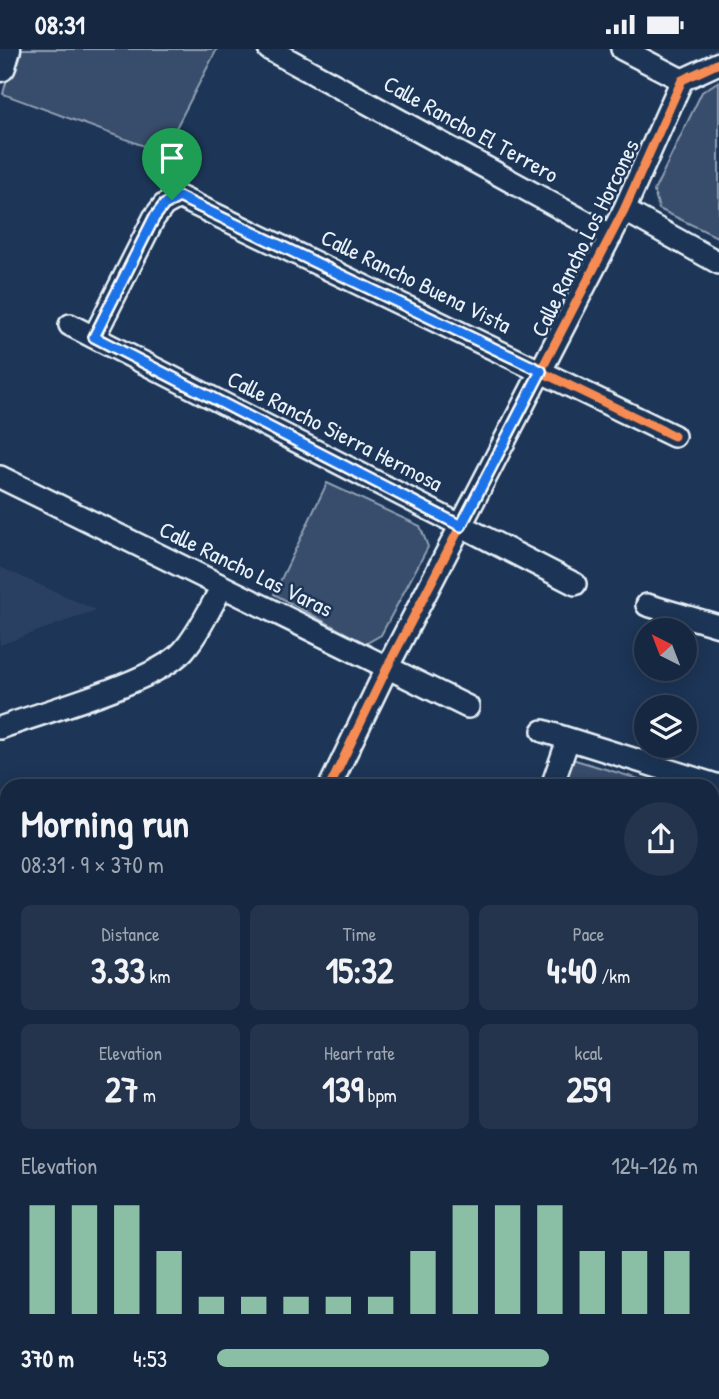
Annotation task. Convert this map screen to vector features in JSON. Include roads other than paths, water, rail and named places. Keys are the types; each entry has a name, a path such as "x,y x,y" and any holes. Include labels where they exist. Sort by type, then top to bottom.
{"street":[{"path":"0,66 5,49"},
{"name":"Calle Rancho El Terrero","path":"268,49 611,236"},
{"path":"622,49 682,80 719,63"},
{"name":"Calle Rancho Los Horcones","path":"333,779 387,668 624,210 682,80"},
{"name":"Calle Rancho Buena Vista","path":"94,337 154,218 172,200 179,197 674,436"},
{"path":"624,210 719,263"},
{"name":"Calle Rancho Sierra Hermosa","path":"71,325 575,584"},
{"name":"Calle Rancho Las Varas","path":"0,477 468,707"},
{"path":"0,728 146,676 171,662 193,638 222,587"},
{"path":"647,605 716,619"},
{"path":"543,731 696,779"},
{"path":"554,779 568,740"}]}
